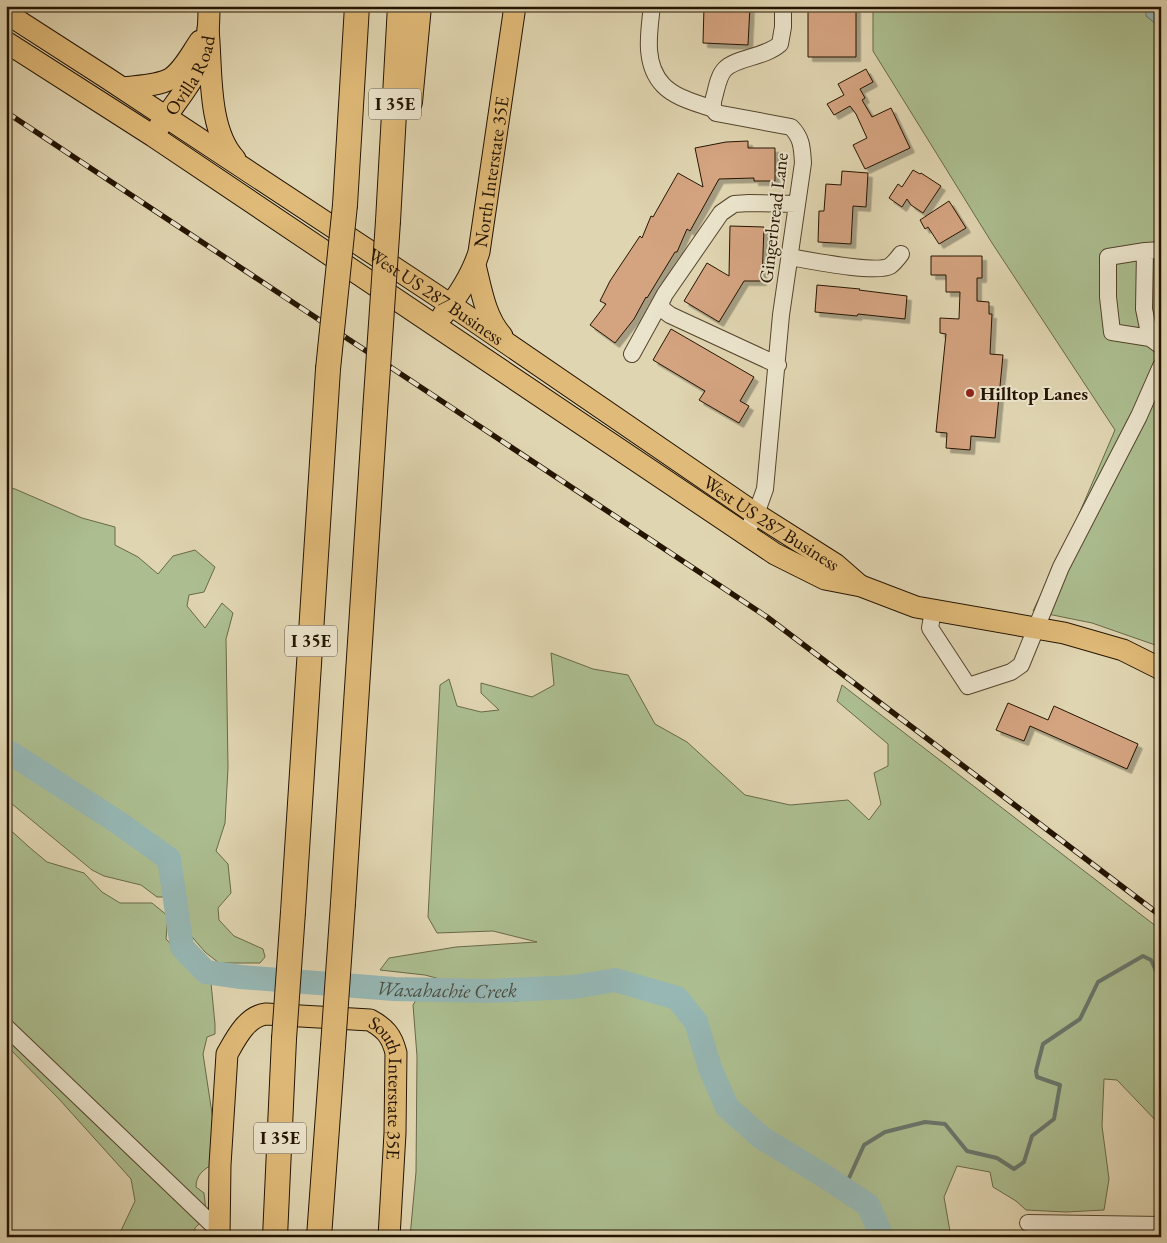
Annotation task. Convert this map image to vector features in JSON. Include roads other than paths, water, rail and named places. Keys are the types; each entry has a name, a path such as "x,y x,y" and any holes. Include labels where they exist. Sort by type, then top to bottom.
{"highway":[{"path":"346,6 354,55"},
{"name":"I 35E","path":"275,1237 284,1039 328,369 345,205 357,6"},
{"name":"I 35E","path":"319,1237 389,211 400,6"},
{"path":"389,211 405,141 419,6"}],"main road":[{"name":"Ovilla Road","path":"153,136 197,70 205,50 209,6"},
{"name":"North Interstate 35E","path":"435,325 451,305 472,271 483,234 515,6"},
{"name":"West US 287 Business","path":"6,13 429,290 756,514 835,564 861,586"},
{"path":"123,88 154,84 170,79 184,64 208,29"},
{"path":"208,29 215,118 227,150 248,172"},
{"name":"West US 287 Business","path":"6,42 153,136 775,554 825,579 861,586 908,604 933,611 1064,633 1114,647 1161,669"},
{"path":"429,290 472,271 495,328 512,347"},
{"name":"South Interstate 35E","path":"219,1234 220,1165 227,1054 234,1040 249,1022 257,1015 266,1014 370,1020 380,1026 393,1040 396,1053 395,1132 389,1237"}],"street":[{"name":"Gingerbread Lane","path":"652,6 648,39 649,55 654,72 664,86 679,96 713,109 716,113 791,127 802,143 803,163 781,315 778,365 765,489 756,514 745,534"},
{"path":"713,109 718,82 725,69 735,63 759,56 780,44 783,27 783,6"},
{"path":"632,354 664,294 721,213 734,204 797,204"},
{"path":"1153,250 1144,309 1156,342 1112,332 1108,297 1108,257 1153,250"},
{"path":"790,257 878,269 890,266 901,254"},
{"path":"664,294 661,302 662,309 670,315 778,365"},
{"path":"933,611 930,628 968,686 1011,672 1022,665 1035,628 1061,567 1140,416 1161,366"},
{"path":"6,1027 219,1234"},
{"path":"1028,1223 1161,1225"}],"water":[{"path":"1146,6 1161,6 1161,28 1146,16"}],"waterway":[{"name":"Waxahachie Creek","path":"6,750 119,823 169,859 182,947 206,972 241,977 394,989 488,991 574,987 615,980 677,998 696,1022 710,1068 727,1107 762,1138 868,1205 881,1234 880,1237"},
{"path":"844,1189 864,1145 885,1132 925,1122 945,1124 967,1151 997,1158 1014,1169 1024,1162 1032,1136 1054,1119 1060,1085 1037,1077 1036,1071 1043,1044 1080,1019 1098,982 1143,956 1151,960 1158,975 1161,975"}],"railway":[{"path":"6,112 767,617 1161,916"}],"place":[{"name":"Hilltop Lanes","path":"970,393"}]}
